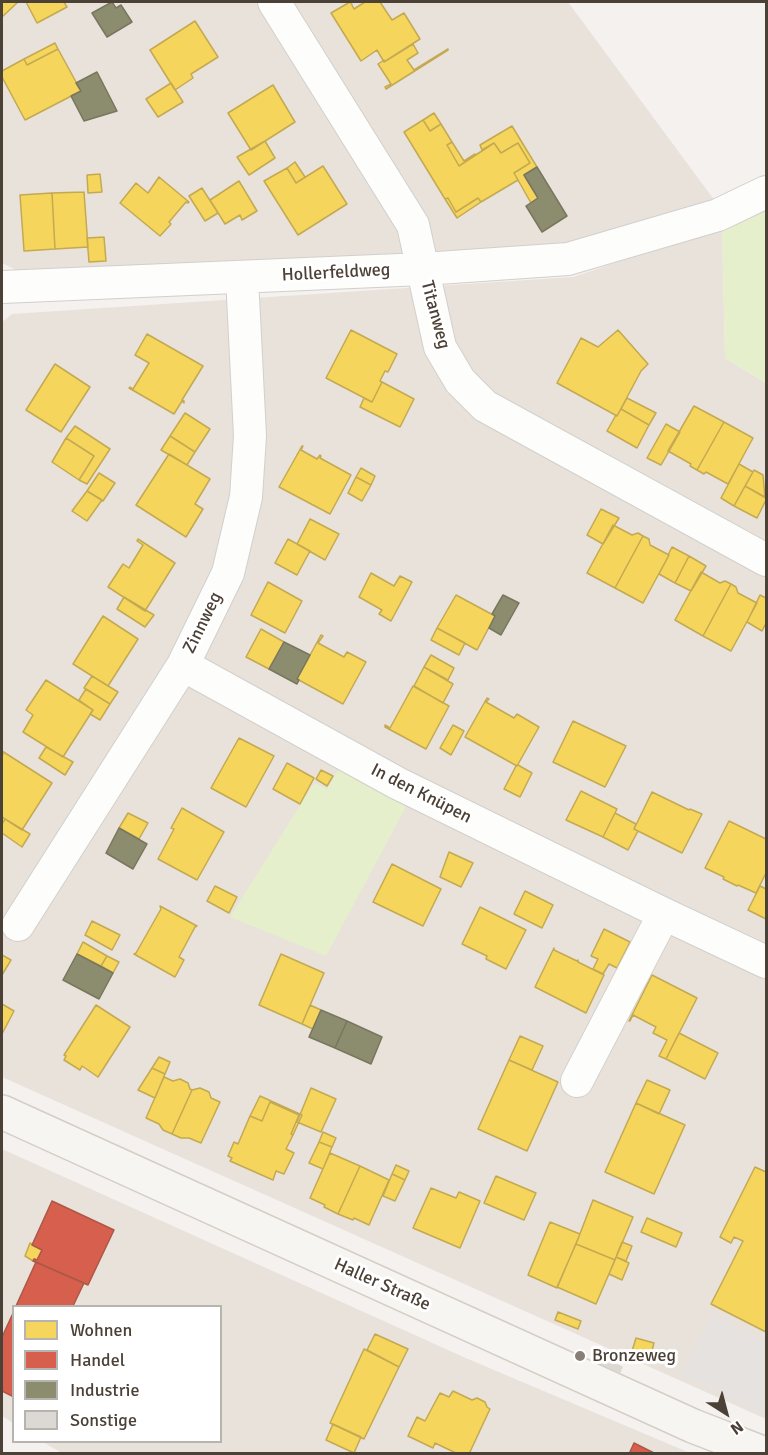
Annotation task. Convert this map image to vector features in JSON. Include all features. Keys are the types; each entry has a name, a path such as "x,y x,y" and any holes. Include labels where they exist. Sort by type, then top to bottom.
{"street":[{"name":"Titanweg","path":"274,2 413,225 440,347 460,381 485,406 766,560"},
{"name":"Hollerfeldweg","path":"2,287 423,269 568,259 718,215 766,192"},
{"name":"Zinnweg","path":"18,925 183,665 228,573 246,497 250,436 242,277"},
{"name":"In den Knüpen","path":"183,665 397,783 766,962"},
{"path":"577,1081 664,914"},
{"name":"Haller Straße","path":"2,1112 693,1426 765,1454"}],"shaded area":[{"path":"2,2 568,2 715,201 565,247 16,270 2,263"},
{"path":"722,227 725,358 766,383 766,1419 2,1077 2,322 12,314 573,277"},
{"path":"2,1149 468,1359 690,1453 62,1453 45,1443 222,1443 222,1305 12,1305 12,1422 2,1416"},
{"path":"712,1314 766,1341 766,1416 682,1375"}],"green space":[{"path":"766,206 766,383 725,358 722,227"},
{"path":"340,767 407,805 326,956 230,917 314,783 327,789"}],"building: Wohnen":[{"path":"2,2 18,2 2,17"},
{"path":"26,2 64,2 67,7 37,23"},
{"path":"350,2 353,2 351,3 354,9 365,2 380,2 392,20 404,13 420,39 384,62 377,50 361,61 331,13"},
{"path":"195,21 218,57 191,74 193,78 175,90 150,50"},
{"path":"55,43 58,49 27,65 24,59"},
{"path":"413,44 418,53 407,60 414,70 448,50 386,89 385,87 391,84 378,64"},
{"path":"58,49 81,91 25,120 2,77 2,71 24,59 27,65"},
{"path":"171,83 183,102 158,117 146,99"},
{"path":"273,85 295,122 251,150 228,113"},
{"path":"434,113 441,124 430,131 423,120"},
{"path":"423,120 430,131 441,124 452,142 447,145 459,166 494,143 501,153 518,143 530,163 514,173 518,180 481,202 478,198 456,212 448,198 445,199 404,132"},
{"path":"512,126 537,167 524,175 538,198 531,203 514,173 530,163 518,143 501,153 494,143 482,150 480,145"},
{"path":"265,141 275,158 249,175 237,157"},
{"path":"452,142 464,161 475,155 459,166 447,145"},
{"path":"295,162 305,177 296,183 287,168"},
{"path":"323,166 347,204 298,235 264,181 287,168 296,183"},
{"path":"100,174 102,192 88,193 87,175"},
{"path":"159,177 189,202 186,202 160,236 120,203 136,183 148,193"},
{"path":"239,181 257,211 242,220 240,215 225,224 210,200"},
{"path":"202,188 218,213 205,221 189,196"},
{"path":"84,192 88,247 55,249 52,193"},
{"path":"52,193 55,249 24,251 20,195"},
{"path":"448,198 456,212 478,198 481,202 457,218 445,199"},
{"path":"104,237 106,261 89,262 87,238"},
{"path":"351,330 397,354 388,372 385,371 372,402 326,378"},
{"path":"618,330 648,364 641,371 617,416 557,383 581,338 598,347"},
{"path":"147,334 203,366 182,400 184,403 182,401 174,414 129,388 133,389 149,363 135,355"},
{"path":"55,364 90,387 61,432 26,410"},
{"path":"382,382 414,399 400,427 360,407 364,398 372,402"},
{"path":"627,398 656,413 649,425 621,409"},
{"path":"694,406 724,422 697,470 668,451"},
{"path":"621,409 649,425 637,448 607,431"},
{"path":"185,413 210,429 195,452 170,436"},
{"path":"724,422 753,438 728,484 706,472 704,474 697,470"},
{"path":"666,424 680,432 661,465 647,458"},
{"path":"75,426 110,449 87,484 79,480 94,456 66,438"},
{"path":"170,436 195,452 187,465 161,450"},
{"path":"66,438 94,456 79,480 52,462"},
{"path":"302,446 301,450 317,459 320,455 320,458 351,475 330,514 279,487"},
{"path":"169,454 210,479 195,504 203,509 186,537 136,505"},
{"path":"739,464 753,472 734,506 721,498"},
{"path":"361,468 375,476 371,485 356,477"},
{"path":"754,470 763,475 765,497 745,486"},
{"path":"99,473 115,483 103,501 87,491"},
{"path":"356,477 371,485 362,501 348,493"},
{"path":"745,486 766,498 757,518 734,506"},
{"path":"87,491 102,500 87,521 72,511"},
{"path":"601,509 619,518 603,544 587,535"},
{"path":"310,519 339,534 325,560 297,544"},
{"path":"613,525 632,535 638,533 643,536 615,588 587,573"},
{"path":"643,536 649,539 650,545 669,555 643,603 615,588"},
{"path":"138,539 175,563 145,611 108,587 123,564 129,568 143,545 137,541"},
{"path":"288,539 310,551 297,575 275,563"},
{"path":"672,547 689,556 675,583 659,574"},
{"path":"689,556 706,566 691,591 675,583"},
{"path":"701,572 720,583 725,581 731,584 703,636 675,620"},
{"path":"371,573 394,586 400,576 412,582 391,621 379,614 382,610 359,597"},
{"path":"268,582 302,601 285,633 251,615"},
{"path":"731,584 736,587 738,593 757,603 731,651 703,636"},
{"path":"456,595 495,616 477,650 437,628"},
{"path":"760,595 766,598 766,623 762,631 747,622"},
{"path":"124,597 154,615 145,627 117,609"},
{"path":"103,616 138,639 108,686 73,664"},
{"path":"437,628 465,643 459,655 431,640"},
{"path":"261,629 284,642 269,669 246,657"},
{"path":"321,635 323,636 318,643 344,657 347,652 366,662 343,704 297,679"},
{"path":"431,655 454,668 448,680 424,667"},
{"path":"424,667 453,684 443,703 414,686"},
{"path":"92,676 118,692 110,704 84,688"},
{"path":"46,680 93,710 63,757 23,732 33,715 26,710"},
{"path":"413,686 449,706 426,749 385,727 385,725 390,728"},
{"path":"86,689 110,704 100,720 90,714 93,710 79,700"},
{"path":"487,698 489,699 486,702 514,718 517,714 539,727 517,766 465,737"},
{"path":"573,721 626,746 605,787 553,762"},
{"path":"453,725 464,731 451,755 440,748"},
{"path":"239,738 274,756 246,807 211,788"},
{"path":"46,747 73,762 65,775 39,758"},
{"path":"2,751 52,783 22,830 2,817"},
{"path":"287,763 314,778 300,804 273,789"},
{"path":"518,765 532,773 520,797 504,789"},
{"path":"321,770 333,776 327,786 316,779"},
{"path":"581,791 617,809 603,837 566,820"},
{"path":"652,792 702,814 682,853 634,829"},
{"path":"182,808 224,832 197,880 158,859"},
{"path":"128,813 148,823 139,839 119,828"},
{"path":"615,813 636,824 634,829 638,831 628,850 603,837"},
{"path":"5,819 30,834 22,847 2,833 2,824"},
{"path":"729,821 766,839 766,873 756,893 737,886 705,868"},
{"path":"449,852 473,863 461,887 440,877"},
{"path":"392,864 441,889 423,926 373,902"},
{"path":"215,886 237,897 229,913 207,901"},
{"path":"760,886 766,889 766,919 748,910"},
{"path":"525,891 553,905 542,928 514,914"},
{"path":"160,906 197,926 179,957 184,960 175,977 134,954 161,909"},
{"path":"480,907 526,930 506,969 486,959 487,956 462,944"},
{"path":"92,921 120,935 112,950 85,935"},
{"path":"604,929 630,942 617,968 609,964 603,974 593,969 598,959 591,956"},
{"path":"83,942 107,956 101,966 77,954"},
{"path":"554,948 604,975 586,1013 535,987"},
{"path":"281,954 324,973 302,1024 259,1005"},
{"path":"2,955 11,960 2,975"},
{"path":"107,956 119,962 113,973 101,966"},
{"path":"652,975 697,998 666,1059 659,1056 667,1040 653,1033 656,1027 633,1015 629,1021"},
{"path":"2,1004 14,1011 2,1034"},
{"path":"96,1005 130,1027 98,1077 82,1066 80,1070 64,1060 66,1056 64,1055"},
{"path":"310,1005 321,1010 313,1029 302,1024"},
{"path":"679,1033 718,1053 705,1079 666,1059"},
{"path":"520,1036 543,1046 532,1070 509,1060"},
{"path":"159,1057 170,1062 165,1074 152,1068"},
{"path":"509,1060 558,1082 527,1151 478,1129"},
{"path":"152,1068 165,1074 155,1098 138,1090"},
{"path":"164,1077 173,1081 180,1079 188,1083 192,1090 172,1134 146,1118"},
{"path":"647,1080 670,1090 659,1114 636,1103"},
{"path":"200,1088 209,1092 211,1098 220,1102 201,1143 172,1134 192,1090"},
{"path":"311,1088 336,1099 321,1132 297,1122"},
{"path":"260,1096 302,1115 293,1135 291,1134 299,1115 270,1102 262,1121 250,1116"},
{"path":"270,1102 299,1115 286,1149 294,1153 284,1174 276,1171 273,1180 230,1161 232,1158 228,1156 234,1142 238,1144 250,1116 262,1121"},
{"path":"636,1103 685,1125 654,1194 605,1172"},
{"path":"323,1132 336,1138 332,1147 319,1142"},
{"path":"319,1142 332,1147 323,1169 309,1163"},
{"path":"330,1153 360,1166 338,1214 310,1198"},
{"path":"396,1165 409,1171 405,1180 392,1174"},
{"path":"360,1166 389,1180 369,1225 338,1214"},
{"path":"755,1167 766,1172 766,1332 711,1304 743,1241 734,1237 731,1243 720,1237"},
{"path":"392,1174 405,1180 395,1201 383,1196"},
{"path":"496,1176 536,1193 524,1220 484,1203"},
{"path":"431,1188 456,1198 459,1192 480,1201 460,1248 413,1228"},
{"path":"593,1200 633,1217 615,1260 576,1244"},
{"path":"647,1218 682,1233 676,1247 641,1232"},
{"path":"550,1222 580,1234 557,1288 528,1275"},
{"path":"622,1242 632,1246 626,1261 616,1257"},
{"path":"30,1243 42,1250 37,1260 33,1261 25,1256"},
{"path":"576,1244 615,1260 596,1304 557,1287"},
{"path":"616,1257 629,1263 622,1280 609,1274"},
{"path":"558,1312 581,1321 578,1329 555,1320"},
{"path":"375,1334 408,1349 399,1367 367,1350"},
{"path":"636,1338 654,1343 650,1358 632,1351"},
{"path":"364,1349 399,1367 364,1439 330,1423"},
{"path":"453,1391 472,1400 477,1398 485,1402 490,1409 469,1454 458,1454 435,1443 433,1448 408,1436 417,1417 425,1421 440,1393 449,1397"},
{"path":"333,1424 361,1437 354,1453 326,1440"}],"building: Handel":[{"path":"52,1201 114,1230 88,1285 33,1261 37,1260 42,1250 32,1245"},
{"path":"36,1262 84,1283 73,1305 16,1305"},
{"path":"12,1315 12,1396 2,1391 2,1337"},
{"path":"634,1443 656,1454 629,1454"}],"building: Industrie":[{"path":"112,2 116,8 121,5 132,22 107,37 92,13"},
{"path":"97,72 117,111 84,121 71,96 81,91 76,83"},
{"path":"537,167 567,216 542,232 526,206 538,198 524,175"},
{"path":"503,595 519,603 501,635 489,628 495,616 492,614"},
{"path":"284,642 310,655 297,679 299,680 297,684 269,669"},
{"path":"119,828 147,844 133,869 106,853"},
{"path":"77,954 113,973 99,999 63,980"},
{"path":"321,1010 347,1021 335,1048 309,1037"},
{"path":"347,1021 382,1037 371,1064 335,1048"}],"building: Sonstige":[{"path":"601,1358 622,1367 620,1372 599,1363"}],"place":[{"name":"Bronzeweg","path":"580,1356"}]}
